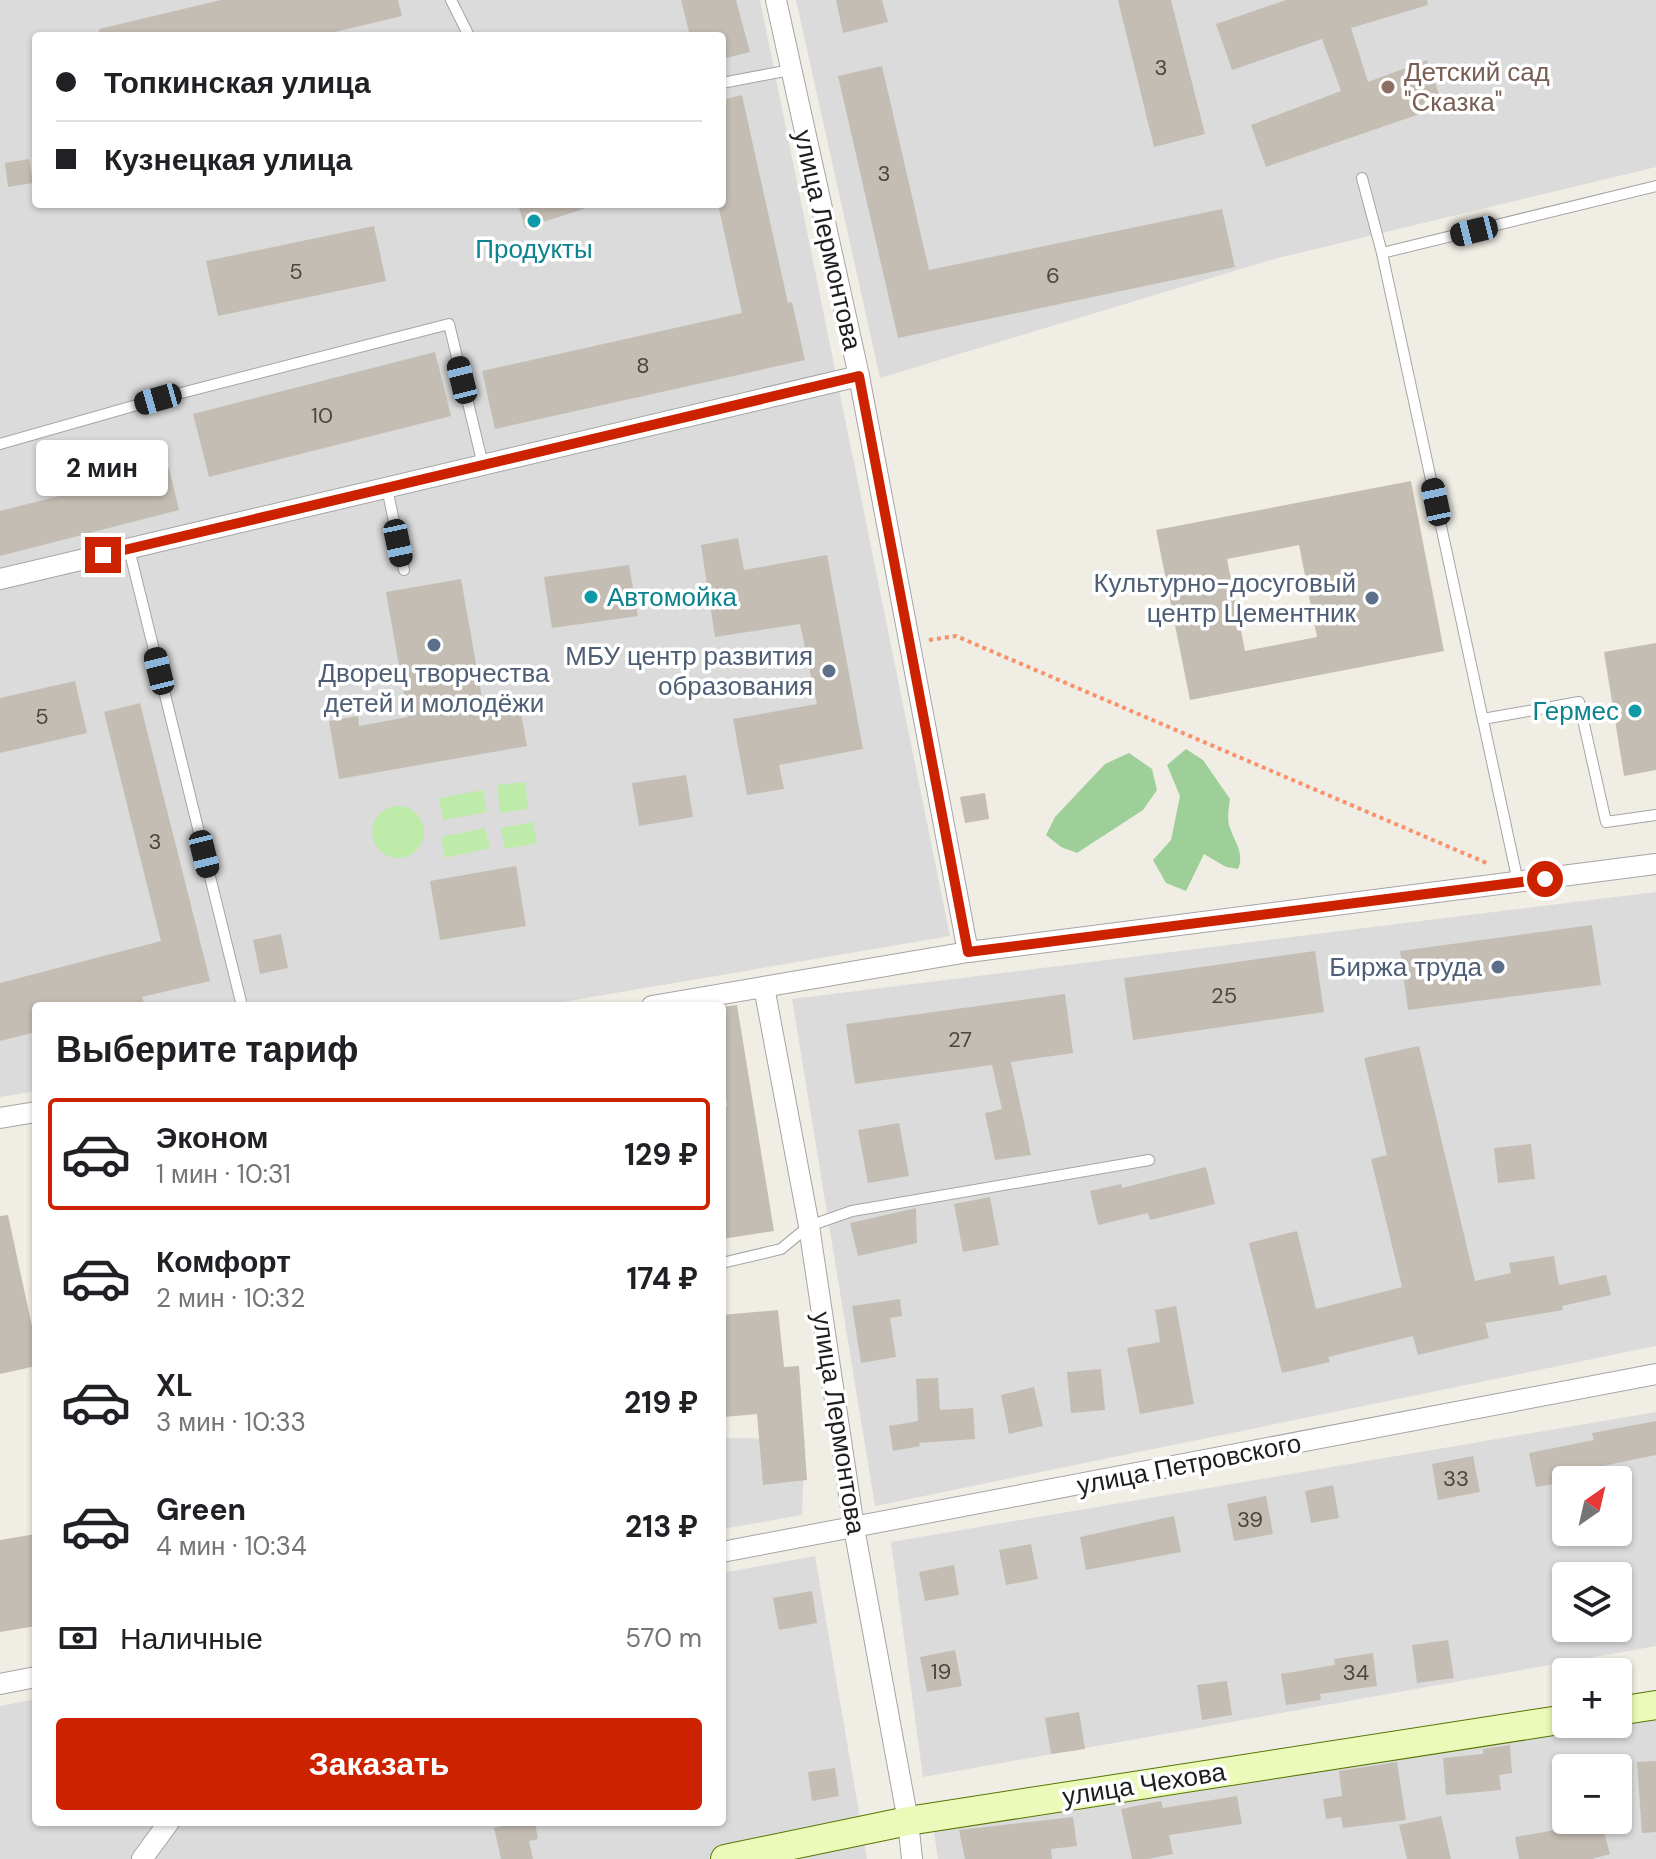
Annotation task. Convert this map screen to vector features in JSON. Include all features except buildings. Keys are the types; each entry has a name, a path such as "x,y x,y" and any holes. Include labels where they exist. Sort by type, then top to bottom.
{"street":[{"name":"улица Лермонтова","path":"776,0 859,376 968,952"},
{"path":"0,579 859,376"},
{"path":"676,1002 968,952 1516,874 1656,864"},
{"name":"улица Лермонтова","path":"764,987 809,1226 854,1528 908,1821 912,1859"},
{"path":"0,1118 32,1113"},
{"name":"улица Петровского","path":"726,1551 1656,1374"},
{"path":"0,1684 32,1678"},
{"path":"1632,1709 1656,1705"},
{"name":"улица Чехова","path":"725,1859 908,1821 1552,1721"},
{"path":"142,1859 166,1826"}],"lane":[{"path":"451,0 467,32"},
{"path":"726,82 790,70"},
{"path":"1362,178 1382,253 1516,874"},
{"path":"1382,253 1656,186"},
{"path":"0,444 158,399 449,324 483,465"},
{"path":"387,488 404,570"},
{"path":"129,549 241,1002"},
{"path":"1483,719 1579,702 1606,822 1656,815"},
{"path":"726,1262 781,1249 809,1226 852,1211 1149,1160"}],"path":[{"path":"909,643 956,636 1516,874"}],"shaded area":[{"path":"0,0 760,0 950,936 562,1002 32,1002 32,1092 0,1097"},
{"path":"796,0 1656,0 1656,167 1274,259 880,378"},
{"path":"1656,892 1656,1346 875,1506 792,999"},
{"path":"1656,1412 1656,1646 1589,1658 1552,1658 1552,1665 923,1777 891,1542"},
{"path":"726,1438 805,1439 802,1515 726,1528"},
{"path":"815,1556 867,1859 0,1859 0,1706 32,1700 32,1826 726,1826 726,1572"},
{"path":"1656,1719 1656,1859 938,1859 933,1825 1552,1734 1552,1738 1632,1738 1632,1723"}],"green space":[{"path":"1186,749 1203,760 1230,799 1228,822 1238,847 1240,863 1238,869 1226,867 1204,854 1186,891 1166,883 1153,860 1171,840 1180,796 1167,765"},
{"path":"1129,753 1152,769 1157,790 1143,810 1077,853 1061,847 1046,835 1055,817 1105,764"},
{"path":"525,782 528,809 500,813 497,785"},
{"path":"483,790 487,812 443,820 439,798"},
{"path":"398,806 416,814 424,832 416,850 398,858 380,850 372,832 380,814"},
{"path":"533,822 537,843 505,849 501,828"},
{"path":"485,828 490,848 445,858 441,837"}],"place":[{"name":"Детский сад \"Сказка\"","path":"1388,87"},
{"name":"Продукты","path":"534,221"},
{"name":"Автомойка","path":"591,597"},
{"name":"Культурно-досуговый центр Цементник","path":"1372,598"},
{"name":"Дворец творчества детей и молодёжи","path":"434,645"},
{"name":"МБУ центр развития образования","path":"829,671"},
{"name":"Гермес","path":"1635,711"},
{"name":"Биржа труда","path":"1498,967"}],"route":[{"path":"103,555 859,376 968,952 1545,879"}]}
